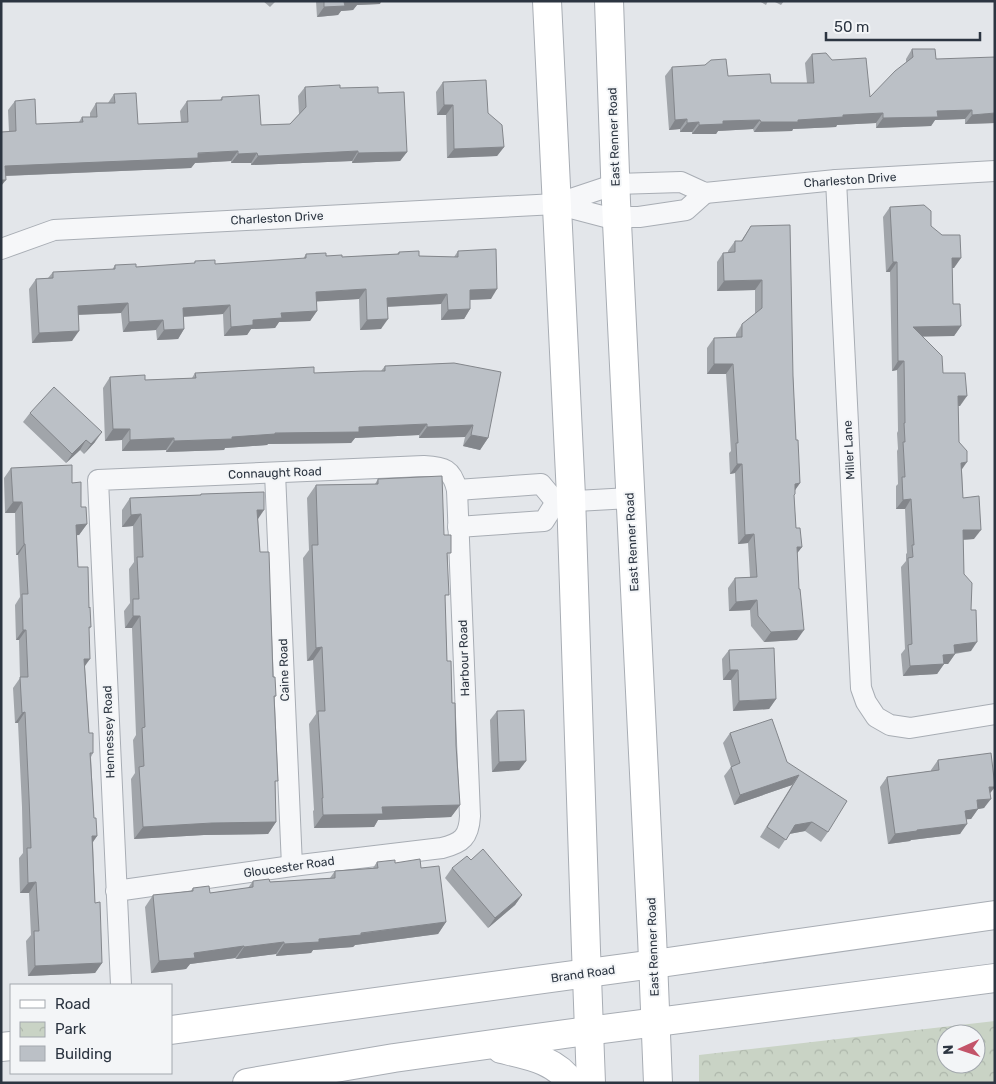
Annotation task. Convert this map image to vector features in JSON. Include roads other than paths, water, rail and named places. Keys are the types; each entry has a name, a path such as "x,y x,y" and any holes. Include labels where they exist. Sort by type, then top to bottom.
{"main road":[{"path":"547,1 556,204 563,501 591,1083"},
{"name":"East Renner Road","path":"609,1 617,220 654,964 658,1083"},
{"name":"Brand Road","path":"172,1030 587,974 995,915"},
{"path":"246,1083 394,1058 588,1030 995,978"},
{"path":"485,1045 536,1057 559,1069 571,1083"}],"street":[{"name":"Charleston Drive","path":"1,249 54,230 556,204 616,184 681,182 705,193 836,180 995,171"},
{"name":"Miller Lane","path":"836,180 861,688 866,702 876,717 890,725 910,728 995,714"},
{"name":"Charleston Drive","path":"556,204 617,220 686,210 705,193"},
{"name":"Connaught Road","path":"98,480 424,466 445,469 454,482"},
{"name":"Caine Road","path":"275,473 292,866"},
{"name":"Hennessey Road","path":"98,480 121,984"},
{"path":"454,482 541,484 563,501 630,498"},
{"name":"Harbour Road","path":"454,482 458,527 470,816 470,828 466,836 460,841"},
{"path":"458,527 544,521 563,501"},
{"name":"Gloucester Road","path":"116,891 292,866 442,848 452,846 460,841"}]}
